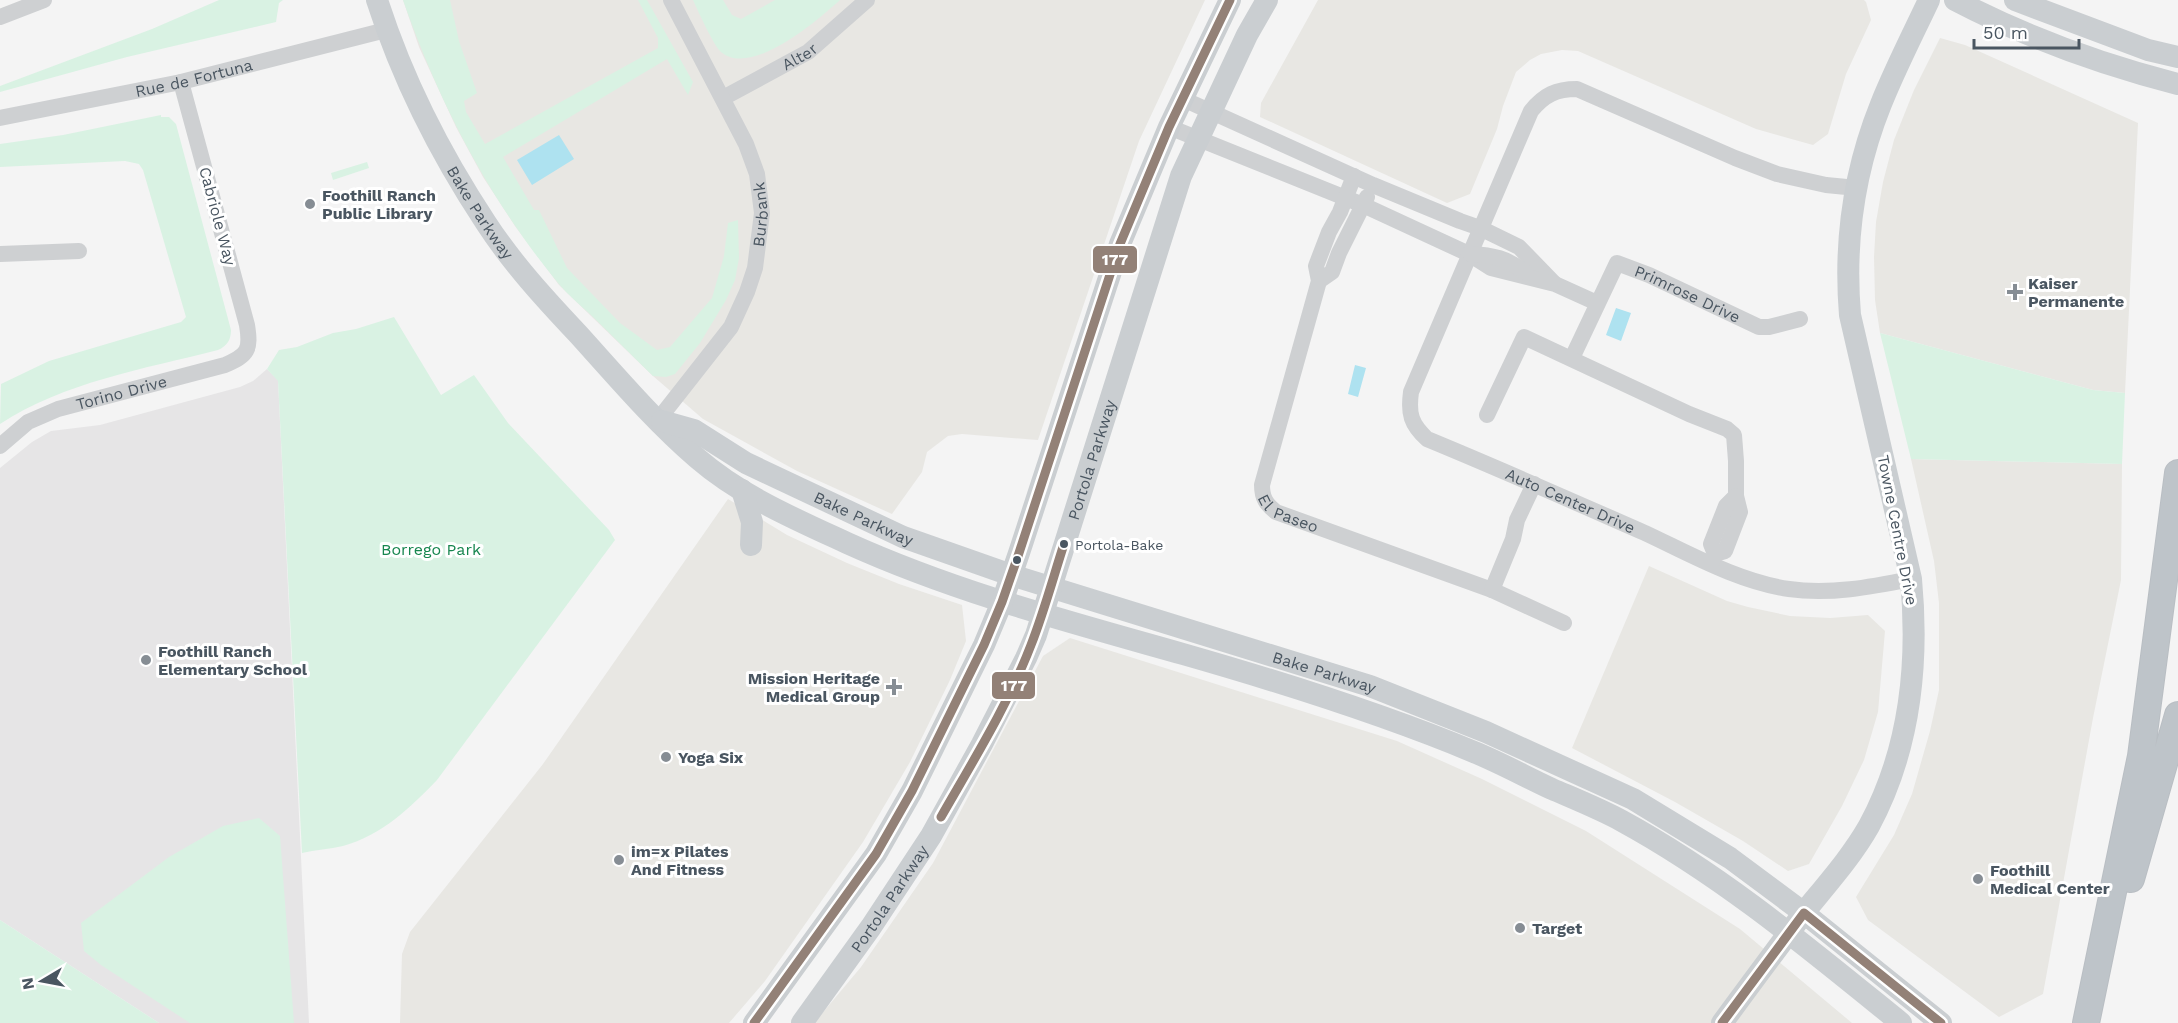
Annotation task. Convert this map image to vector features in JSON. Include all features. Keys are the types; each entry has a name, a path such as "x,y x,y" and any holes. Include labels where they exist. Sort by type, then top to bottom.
{"highway":[{"path":"2088,1023 2141,756 2178,473"},
{"path":"2088,1023 2178,715"}],"main road":[{"name":"Bake Parkway","path":"377,0 386,30 414,94 487,225 536,288 658,420 699,460 742,490 781,513 896,565 1002,602 1191,656 1351,707 1474,752 1622,821 1716,879 1790,933 1901,1023"},
{"path":"754,1023 881,845 912,791 984,645 1002,602 1120,244 1169,127 1230,0"},
{"name":"Portola Parkway","path":"802,1023 871,927 931,836 1026,658 1181,176 1247,34 1267,0"},
{"name":"Towne Centre Drive","path":"1722,1023 1804,912 1845,861 1868,827 1886,788 1900,745 1912,683 1915,622 1911,579 1850,315 1847,279 1848,248 1851,216 1865,149 1881,104 1929,0"},
{"path":"1955,0 2029,34 2140,75 2178,84"},
{"path":"2015,0 2148,50 2178,57"},
{"name":"Bake Parkway","path":"658,420 694,430 746,463 903,537 1011,575 1370,686 1486,732 1633,799 1730,858 1804,912 1941,1023"},
{"path":"694,430 720,463 751,482 781,513"},
{"path":"742,490 752,522 750,545"},
{"path":"1351,707 1380,706 1436,725 1486,732"}],"street":[{"path":"0,17 44,0"},
{"name":"Burbank","path":"658,420 731,327 755,268 762,213 757,174 746,144 671,0"},
{"name":"Alter","path":"723,98 808,52 867,0"},
{"name":"Rue de Fortuna","path":"0,118 181,82 386,30"},
{"name":"Cabriole Way","path":"181,82 247,326 248,351"},
{"name":"Auto Center Drive","path":"1857,188 1826,185 1777,174 1577,89 1564,89 1551,93 1531,111 1410,392 1409,404 1416,429 1427,439 1714,559 1769,585 1791,589 1844,589 1911,579"},
{"path":"1183,99 1372,185 1480,228 1519,247 1555,284"},
{"path":"1169,127 1345,197 1469,254 1491,268 1555,284 1597,303"},
{"name":"El Paseo","path":"1354,176 1316,266 1319,281 1262,484 1262,495 1268,506 1276,513 1492,590 1564,623"},
{"name":"El Paseo","path":"1319,281 1332,272 1372,185"},
{"path":"0,254 79,251"},
{"name":"Primrose Drive","path":"1572,358 1617,263 1649,275 1759,327 1769,327 1800,319"},
{"path":"1487,415 1524,337 1689,414 1727,429 1734,435 1736,496 1726,506 1711,544 1714,559"},
{"name":"Torino Drive","path":"0,447 28,423 58,409 225,365 239,359 248,351"},
{"path":"1492,590 1514,539 1524,528 1539,486"}],"shaded area":[{"path":"403,0 1205,0 1139,141 1038,440 962,434 948,436 927,452 922,472 892,514 797,471 703,419 653,376 559,285 515,226 483,177 456,127 419,47"},
{"path":"1318,0 1864,0 1871,20 1846,74 1828,134 1813,145 1756,129 1578,51 1562,50 1541,54 1516,72 1497,129 1470,194 1447,203 1260,117 1261,103"},
{"path":"1940,38 1965,45 2138,123 2125,393 2093,390 1880,333 1875,300 1874,257 1876,222 1883,182 1894,140 1914,90"},
{"name":"Foothill Ranch Elementary School","path":"267,369 278,380 309,1023 159,1023 0,920 0,468 32,442 51,431 100,425 240,387 253,381"},
{"path":"1911,459 2122,464 2121,580 2093,718 2043,994 1999,1017 1868,920 1856,897 1894,835 1912,794 1939,690 1939,603 1934,561"},
{"path":"728,499 787,535 847,563 899,584 962,605 966,641 950,680 910,762 863,842 765,981 729,1023 400,1023 402,954 410,932 543,764"},
{"path":"1649,566 1727,601 1748,607 1790,616 1830,618 1868,615 1885,631 1878,712 1864,760 1842,806 1809,864 1788,871 1743,841 1675,802 1572,748"},
{"path":"1070,638 1397,741 1482,779 1586,831 1740,929 1852,1023 814,1023 861,967 933,863 1043,656"}],"green space":[{"path":"219,0 283,0 279,3 276,22 127,57 0,92 0,86 152,29"},
{"path":"403,0 450,0 459,41 477,93 464,101 466,112 485,144 658,48 658,38 638,0 647,0 693,82 688,95 667,59 503,157 534,210 539,210 567,268 620,323 657,350 670,347 712,298 724,256 728,223 738,220 739,258 735,280 726,300 700,343 675,374 666,377 653,376 566,292 533,251 488,184 468,149 433,76"},
{"path":"693,0 723,0 732,15 741,19 775,0 840,0 784,43 749,58 734,58 721,52 718,48"},
{"path":"161,115 161,117 169,117 176,124 231,330 229,340 218,350 105,378 78,387 51,397 0,424 1,384 49,361 181,322 186,317 143,170 139,164 125,161 0,167 0,144 63,135"},
{"path":"367,162 369,168 333,180 331,173"},
{"name":"Borrego Park","path":"394,317 441,395 474,375 508,423 609,530 615,540 437,780 427,790 406,810 370,835 343,846 302,853 278,381 267,369 279,350 297,347 333,333 356,329"},
{"path":"1880,333 2093,390 2125,393 2122,464 1911,459"},
{"path":"259,818 280,836 294,1023 190,1023 101,965 84,951 81,923 169,857 223,826"},
{"path":"0,920 159,1023 0,1023"}],"water":[{"path":"559,135 574,159 532,185 517,160"},
{"path":"1616,308 1631,313 1621,341 1606,335"},
{"path":"1355,365 1366,368 1358,397 1348,394"}],"transit line":[{"name":"177","path":"754,1023 876,854 912,791 984,645 1019,553 1120,244 1169,127 1230,0"},
{"name":"177","path":"941,817 989,732 1022,667 1040,620 1064,544"},
{"name":"177","path":"1804,913 1941,1023"},
{"name":"177","path":"1722,1023 1804,913"}],"place":[{"name":"Foothill Ranch Public Library","path":"310,204"},
{"name":"Kaiser Permanente","path":"2015,292"},
{"name":"Portola-Bake","path":"1064,544"},
{"name":"Foothill Ranch Elementary School","path":"146,660"},
{"name":"Mission Heritage Medical Group","path":"894,687"},
{"name":"Yoga Six","path":"666,757"},
{"name":"im=x Pilates And Fitness","path":"619,860"},
{"name":"Foothill Medical Center","path":"1978,879"},
{"name":"Target","path":"1520,928"}]}
